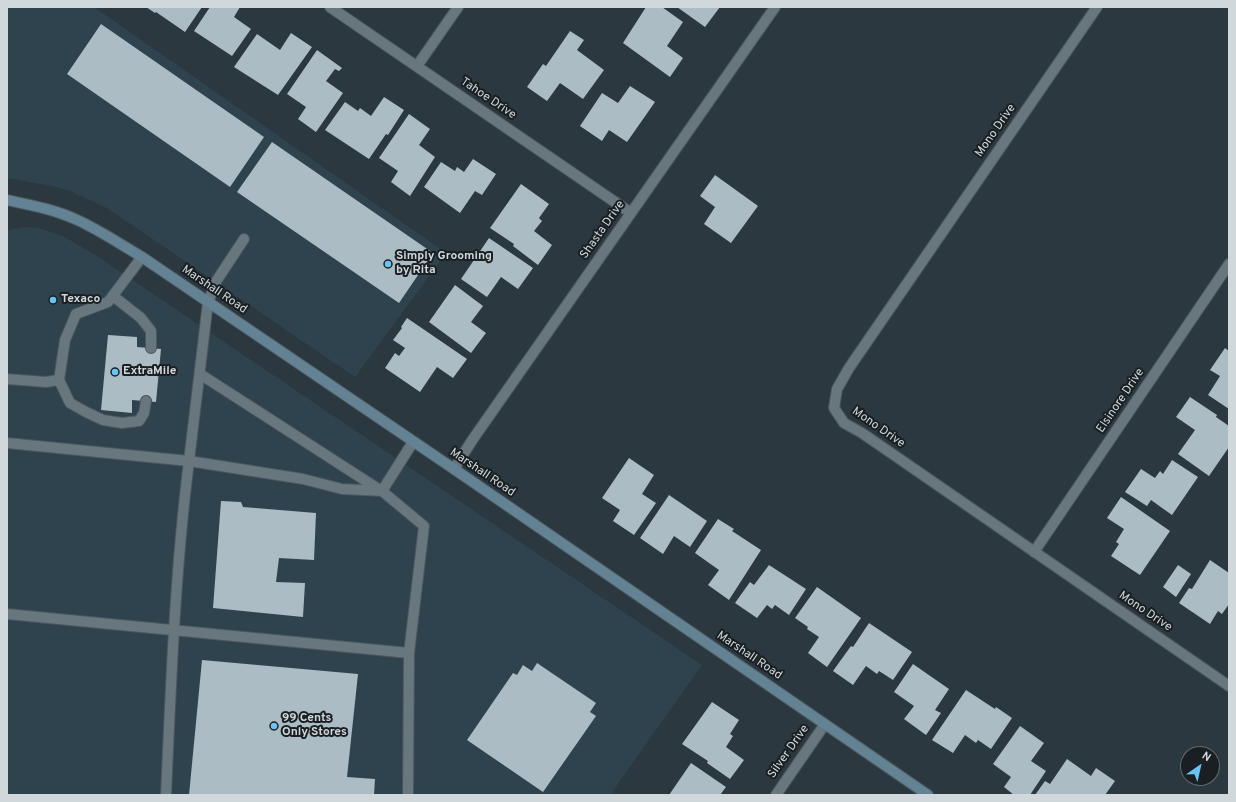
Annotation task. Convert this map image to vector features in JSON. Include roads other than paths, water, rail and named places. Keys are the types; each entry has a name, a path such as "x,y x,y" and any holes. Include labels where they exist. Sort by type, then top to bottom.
{"street":[{"name":"Tahoe Drive","path":"330,7 631,213"},
{"path":"417,66 458,7"},
{"name":"Shasta Drive","path":"454,469 473,439 775,7"},
{"name":"Mono Drive","path":"1097,7 849,368 837,388 834,408 844,423 862,433 1229,686"},
{"name":"Marshall Road","path":"7,200 48,209 76,219 103,233 142,257 454,469 928,795"},
{"path":"166,795 174,630 182,513 208,302 218,280 244,239"},
{"path":"142,257 108,302 76,314 65,340 59,380 70,403 103,420 122,423 139,421 144,413 146,401"},
{"name":"Elsinore Drive","path":"1034,552 1229,264"},
{"path":"112,296 141,318 151,331 151,348"},
{"path":"200,374 382,491 424,526 409,653 408,795"},
{"path":"7,379 46,382 59,380"},
{"path":"382,491 413,442"},
{"path":"7,443 189,461 303,479 342,488 382,491"},
{"path":"7,614 409,653"},
{"name":"Silver Drive","path":"776,795 825,724"}],"place":[{"name":"Simply Grooming by Rita","path":"388,264"},
{"name":"Texaco","path":"53,300"},
{"name":"ExtraMile","path":"115,372"},
{"name":"99 Cents Only Stores","path":"274,726"}]}
